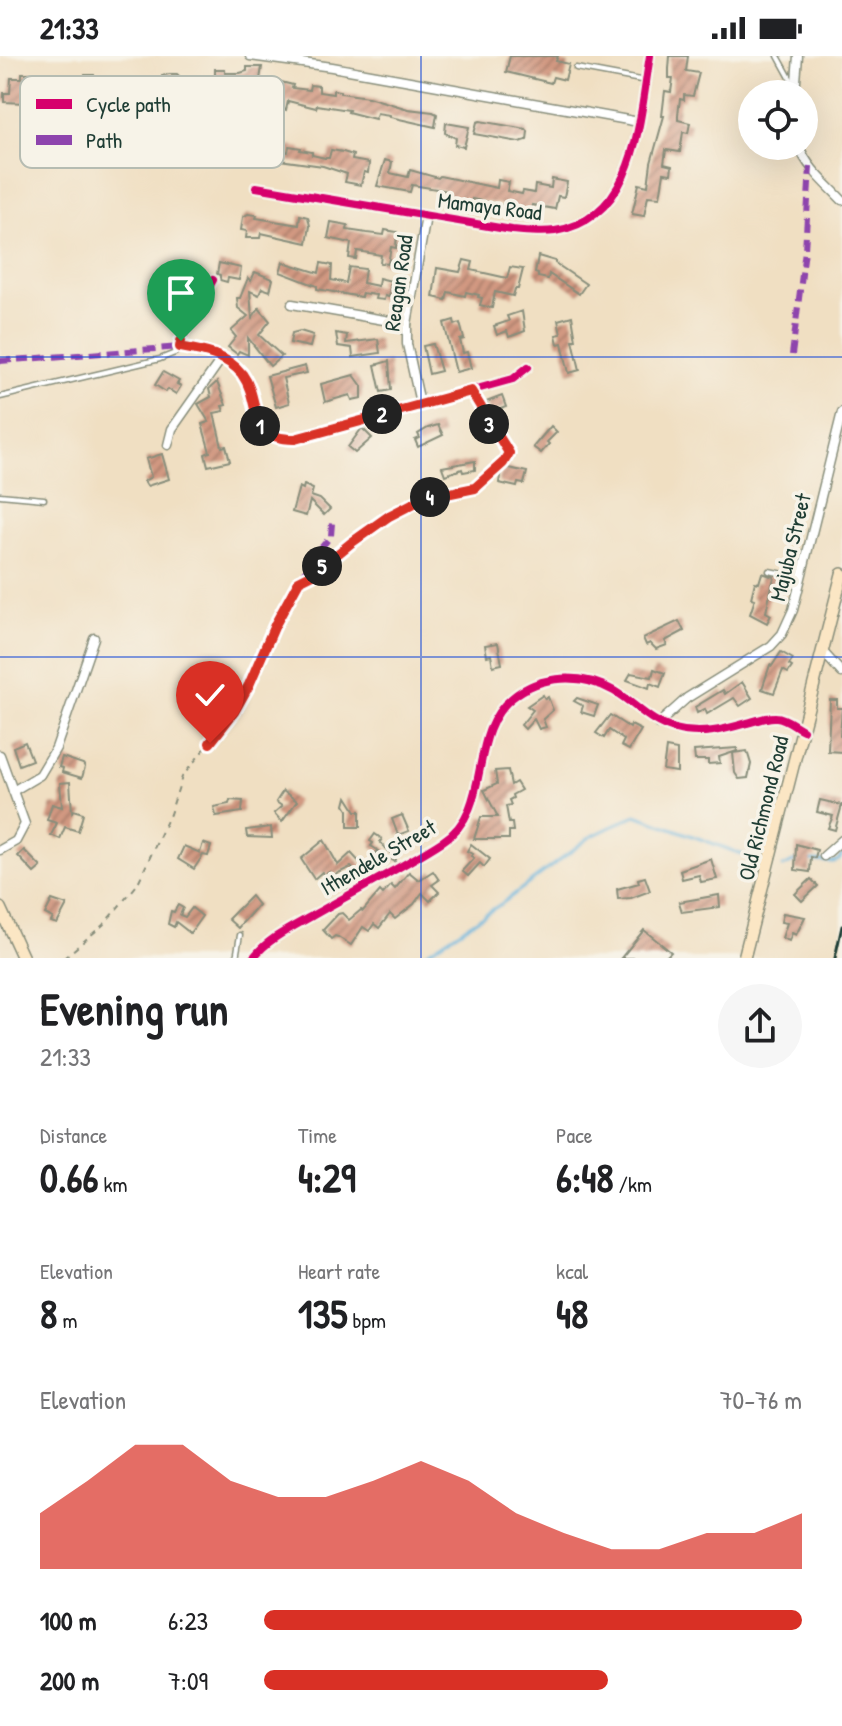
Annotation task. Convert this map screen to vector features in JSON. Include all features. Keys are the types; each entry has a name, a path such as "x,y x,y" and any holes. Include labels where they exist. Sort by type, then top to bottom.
{"street":[{"path":"250,56 332,67 639,122"},
{"name":"Mamaya Road","path":"256,187 540,232 561,229 576,224 598,210 621,185 635,146 650,56"},
{"path":"795,80 798,56"},
{"path":"806,160 842,200"},
{"name":"Reagan Road","path":"420,403 407,344 407,324 426,216"},
{"path":"213,280 187,325 180,347 210,352 244,377 258,423 265,431 282,439 295,439 513,379 528,367"},
{"path":"292,304 407,324"},
{"path":"168,445 172,429 222,358"},
{"name":"Majuba Street","path":"658,724 687,698 771,646 788,623 842,412"},
{"name":"Old Richmond Road","path":"744,958 842,574"},
{"path":"13,791 40,775 56,748 94,638"},
{"path":"823,652 842,673"},
{"name":"Ithendele Street","path":"253,958 272,939 446,839 458,829 474,799 489,728 497,713 519,692 550,679 583,680 615,692 658,724 681,731 707,732 780,717 803,730"},
{"path":"0,755 24,819 23,830 16,841 0,850"},
{"path":"824,856 842,840"},
{"name":"Ithendele Street","path":"326,883 368,884"},
{"path":"0,908 23,958"}],"lane":[{"path":"778,56 789,80"},
{"path":"576,68 646,81"},
{"path":"0,397 160,359 175,353 180,347"},
{"path":"0,495 44,499"},
{"path":"769,571 801,578"},
{"path":"236,958 240,935"}],"path":[{"path":"64,958 103,925 137,885 170,814 182,777 234,712 299,581 313,574 389,516 422,499 475,488 506,460 509,451 489,424 471,391"}],"building":[{"path":"510,56 558,56 556,61 569,64 565,80 553,77 551,83 506,72"},
{"path":"670,56 688,56 686,71 699,73 693,96 684,95 684,100 680,99 678,120 690,123 688,133 683,132 680,152 666,150 664,164 672,166 671,174 664,173 660,197 648,196 644,216 632,214 639,184 648,186 664,116 665,91 671,92"},
{"path":"247,67 262,67 261,76 215,76 215,69 225,69 225,73 247,71"},
{"path":"22,73 44,73 44,76 22,76"},
{"path":"11,78 20,78 20,103 4,102 4,93 10,93"},
{"path":"284,83 293,85 292,88 309,90 310,85 319,86 319,92 333,94 333,90 340,91 437,114 435,127 390,115 377,113 375,119 349,110 317,105 316,108 288,101 286,110"},
{"path":"480,121 526,129 527,140 519,142 474,134"},
{"path":"446,123 469,127 464,147 455,145 456,138 445,133"},
{"path":"289,146 329,158 331,150 353,155 352,160 369,163 368,173 364,172 361,185 345,182 347,174 323,166 284,161 284,151 288,152"},
{"path":"385,160 392,162 390,173 408,177 410,170 497,188 498,180 509,182 507,191 522,194 523,191 534,193 535,185 551,188 552,179 567,182 564,197 558,196 555,209 532,205 530,215 521,213 522,209 472,199 469,212 447,205 449,191 412,185 410,192 377,186"},
{"path":"248,214 299,225 300,215 308,217 307,243 261,233 260,238 246,238 247,231 241,230 243,217"},
{"path":"331,222 348,225 347,230 384,235 385,230 397,232 396,248 391,247 388,264 380,263 381,255 357,251 356,259 349,258 351,243 328,238"},
{"path":"538,256 555,261 586,284 579,294 549,274 548,279 538,277 535,273"},
{"path":"464,260 473,262 471,270 507,278 510,267 523,269 518,289 515,289 513,296 495,292 492,308 480,305 482,298 479,295 466,292 465,296 448,292 446,300 433,297 437,268 460,272"},
{"path":"283,262 319,273 321,263 332,265 331,280 346,283 349,267 365,269 363,283 378,286 379,278 391,281 389,297 375,299 376,295 362,293 361,297 317,289 317,286 280,272"},
{"path":"219,263 241,268 239,280 220,280 217,274"},
{"path":"255,272 273,279 270,291 262,288 259,295 250,291 252,318 259,308 270,321 259,335 282,356 270,366 248,338 248,355 239,351 237,354 228,347 236,337 231,331 248,316 238,308 237,298 240,298 248,278 251,281"},
{"path":"522,311 525,331 509,337 507,331 497,335 494,326 509,321 507,316"},
{"path":"572,316 576,340 573,340 580,370 569,373 562,343 558,344 556,335 561,334 558,320"},
{"path":"454,320 455,325 460,323 463,353 467,352 471,368 456,372 444,323"},
{"path":"300,331 313,335 310,347 290,343 292,333"},
{"path":"336,333 347,335 346,343 378,339 380,353 353,357 352,348 338,346"},
{"path":"433,344 441,371 429,374 423,346"},
{"path":"389,361 391,390 381,392 375,365"},
{"path":"305,366 307,373 283,378 289,403 276,407 267,376"},
{"path":"163,372 179,381 177,384 181,386 176,394 155,385"},
{"path":"354,375 362,386 362,398 352,400 350,395 325,402 321,384"},
{"path":"217,382 226,405 222,406 224,411 214,413 222,447 226,446 230,461 208,466 205,454 210,452 202,424 209,422 198,404 211,397 209,389"},
{"path":"502,396 506,407 490,413 486,402"},
{"path":"438,425 443,435 418,447 415,440 420,438 418,434"},
{"path":"551,426 557,432 541,453 533,447"},
{"path":"362,428 372,438 355,453 348,447"},
{"path":"162,454 169,479 147,486 144,481 151,477 146,459"},
{"path":"475,461 475,470 463,472 462,469 445,475 442,467"},
{"path":"501,469 527,472 524,484 518,483 517,487 499,483"},
{"path":"304,485 313,489 311,496 320,499 330,509 324,515 310,501 306,516 292,512 299,487 303,489"},
{"path":"762,573 774,577 766,612 771,615 767,623 750,614 755,599 751,598 755,582 759,583"},
{"path":"679,621 684,631 665,641 667,645 656,649 650,643 646,645 643,638"},
{"path":"498,643 502,664 493,666 485,645"},
{"path":"781,652 793,659 789,665 792,667 788,673 783,670 774,693 762,689 770,665"},
{"path":"654,669 665,673 660,687 650,683 649,688 627,680 631,673 652,677"},
{"path":"742,682 752,698 740,706 734,698 707,714 705,709 697,713 695,707 723,690 725,694"},
{"path":"543,695 545,699 548,697 553,710 543,719 546,727 539,729 534,719 525,729 521,725 533,710 527,706"},
{"path":"577,698 598,705 594,716 581,712 583,706 574,701"},
{"path":"830,700 837,700 837,708 842,708 842,752 828,751"},
{"path":"610,715 630,728 631,725 641,730 629,750 621,746 624,740 609,730 604,738 596,733"},
{"path":"25,742 32,760 19,765 13,747"},
{"path":"666,748 677,750 677,772 663,770"},
{"path":"737,748 737,751 719,757 720,763 708,764 708,760 695,760 694,751"},
{"path":"747,751 751,764 748,778 739,779 735,773 733,753"},
{"path":"62,757 83,764 82,778 62,772 63,768 59,767"},
{"path":"508,770 511,785 516,782 521,790 512,795 513,798 509,800 511,805 506,806 513,831 509,831 509,839 474,839 481,817 498,817 484,790 497,784 495,771"},
{"path":"70,782 72,812 83,813 78,831 65,827 60,839 51,835 57,823 47,820 52,804 62,807 60,783"},
{"path":"283,791 297,801 282,822 274,813 282,806 276,802"},
{"path":"347,797 356,811 360,811 360,827 348,827"},
{"path":"230,800 243,801 242,812 216,816 214,807 229,804"},
{"path":"820,800 842,805 835,830 828,828 833,816 817,812"},
{"path":"402,815 409,831 398,835 392,819"},
{"path":"271,827 272,838 247,837 246,830"},
{"path":"375,834 382,839 380,842 396,859 395,862 386,856 383,860 376,853 379,851 371,846 373,843 370,841"},
{"path":"324,840 338,865 351,853 364,867 357,873 351,867 332,876 327,876 329,872 324,875 322,872 314,879 301,859"},
{"path":"203,843 211,846 208,856 203,855 194,869 178,859 184,846 200,853"},
{"path":"471,844 490,859 484,867 480,863 468,876 462,871 474,858 467,851"},
{"path":"796,844 817,850 815,858 811,857 810,872 795,870"},
{"path":"24,850 41,867 34,873 18,856"},
{"path":"711,859 717,879 701,882 699,875 682,879 680,870"},
{"path":"433,871 439,880 432,885 439,892 430,901 422,893 395,919 390,914 379,928 374,924 369,931 363,927 351,945 335,936 331,939 323,930 338,914 342,913 349,920 363,911 380,891 383,894 391,885 395,889 409,872 419,880"},
{"path":"645,877 650,891 618,899 617,889 639,883 638,879"},
{"path":"811,879 818,886 802,901 795,894"},
{"path":"719,895 720,907 682,912 679,902"},
{"path":"251,896 258,905 238,928 228,919"},
{"path":"52,900 67,905 57,924 45,914"},
{"path":"178,905 183,908 180,915 185,917 192,908 202,916 190,933 176,922 174,927 168,924 171,911 174,912"},
{"path":"783,913 805,917 796,935 792,933 789,941 782,938 787,923 781,922"},
{"path":"644,930 671,952 665,958 621,958"}],"waterway":[{"path":"418,958 504,902 590,837 636,815 760,861"},
{"path":"808,861 833,862 839,860 842,854"},
{"path":"783,867 797,860"}],"railway":[{"path":"835,958 842,926"}],"marked path":[{"path":"792,355 805,250 810,166"},
{"path":"0,361 180,347"},
{"path":"302,580 309,562 331,536 332,523"}],"cycle path":[{"path":"256,187 512,230 555,231 582,222 603,207 618,187 637,136 650,56"},
{"path":"213,280 187,325 180,347 214,355 236,368 248,385 261,426 279,437 295,439 513,379 528,367"},
{"path":"253,958 283,932 428,851 459,827 469,810 483,751 498,713 512,698 536,684 575,679 602,685 658,722 684,731 711,731 773,717 783,718 803,730"}],"route":[{"path":"181,341 180,347 210,352 235,367 244,377 258,423 271,436 295,439 471,391 489,424 509,451 503,463 475,488 422,499 389,516 313,574 299,581 275,625 249,685 234,712 210,743"}]}
